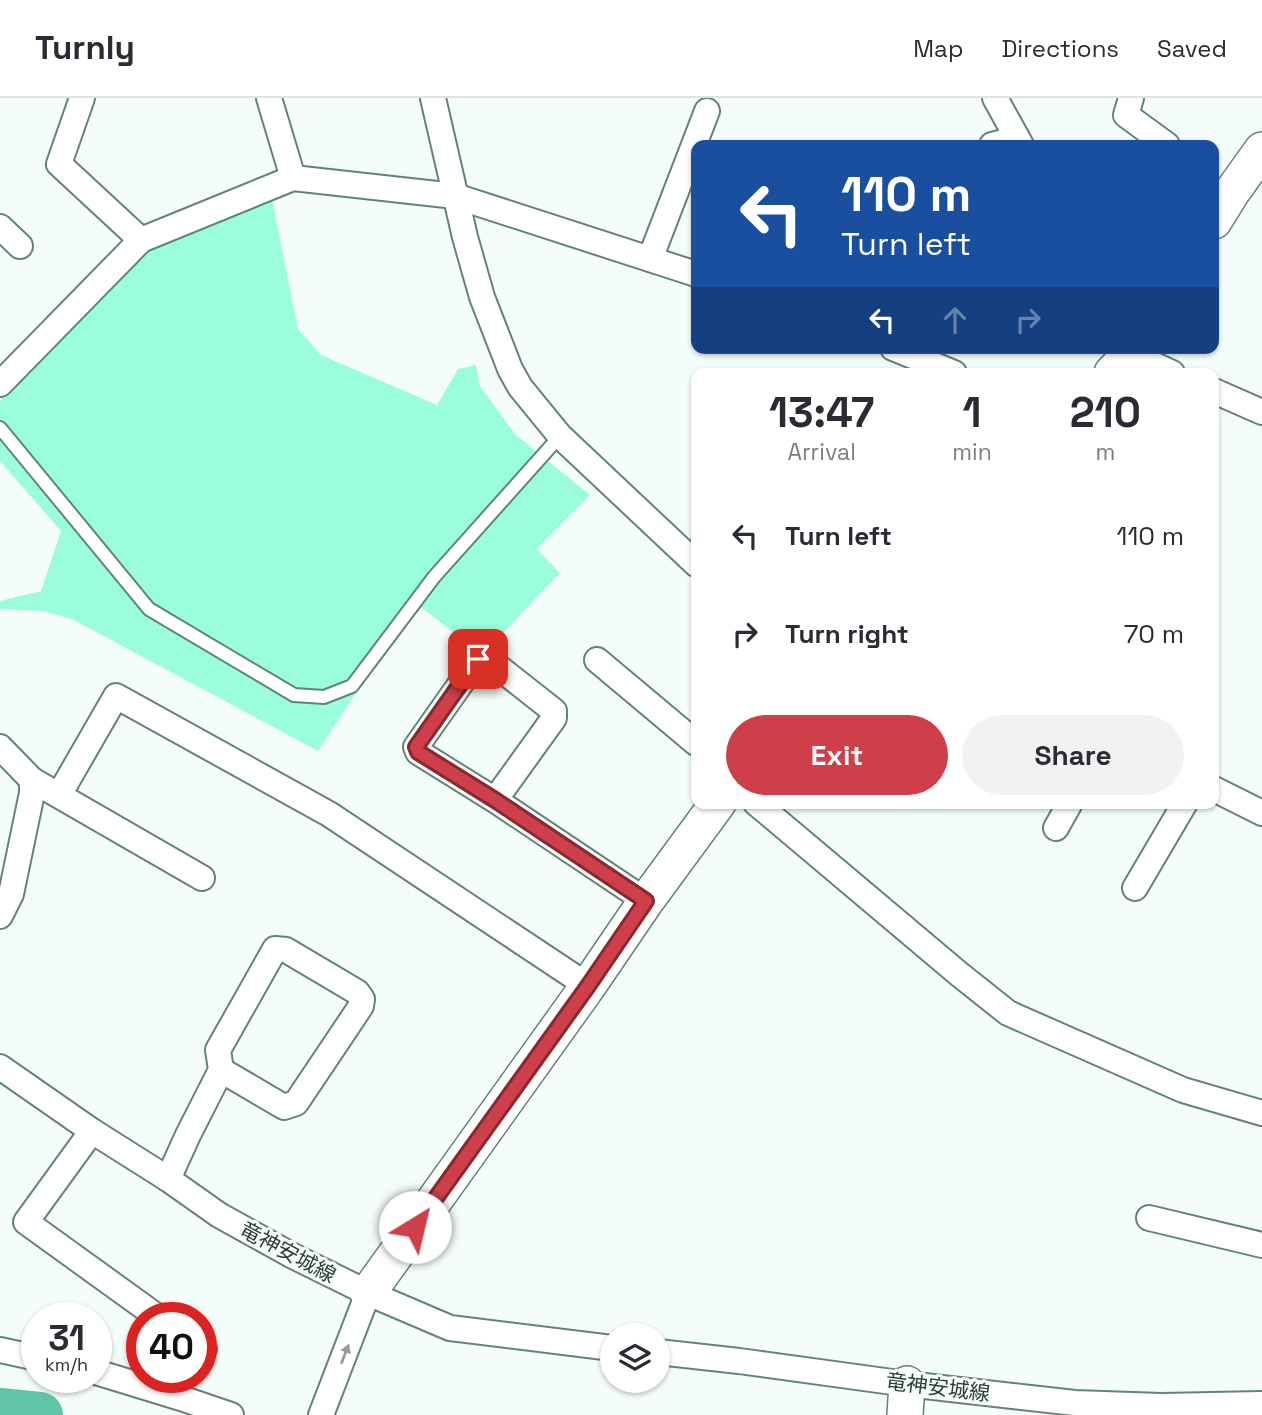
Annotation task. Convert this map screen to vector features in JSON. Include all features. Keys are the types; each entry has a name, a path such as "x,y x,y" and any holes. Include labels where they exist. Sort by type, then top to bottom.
{"street":[{"path":"82,98 59,164 141,240"},
{"path":"269,98 293,178"},
{"path":"433,98 465,237 482,297 510,369 520,387 560,436 691,559"},
{"path":"995,98 1018,140"},
{"path":"1131,98 1126,115 1160,140"},
{"path":"696,140 707,111"},
{"path":"1220,197 1262,150"},
{"path":"650,259 691,153"},
{"path":"0,384 141,240 293,178 456,196 691,272"},
{"path":"0,227 20,246"},
{"path":"907,354 942,368"},
{"path":"1117,368 1130,354"},
{"path":"1141,354 1146,361 1161,368"},
{"path":"1219,393 1262,412"},
{"path":"495,800 554,718 554,711 488,659 478,659 416,747 418,752 646,901"},
{"path":"597,660 691,739"},
{"path":"59,795 116,696 329,814 588,986"},
{"path":"0,747 32,780 202,878"},
{"path":"0,916 12,894 32,793 32,780"},
{"path":"1219,792 1262,813"},
{"path":"321,1415 368,1293 714,809"},
{"path":"763,809 1008,1013 1184,1090 1262,1112"},
{"path":"1056,828 1067,809"},
{"path":"1135,888 1181,809"},
{"path":"168,1179 221,1070 218,1050 275,949 286,950 356,992 362,999 361,1006 296,1103 284,1107 221,1070"},
{"name":"竜神安城線","path":"0,1067 219,1215 368,1293 450,1328 600,1347"},
{"path":"92,1131 26,1222 137,1302"},
{"path":"1149,1218 1262,1245"},
{"path":"0,1350 21,1355"},
{"name":"竜神安城線","path":"670,1353 739,1361 906,1399 1161,1406 1262,1404"},
{"path":"194,1393 230,1415"}],"lane":[{"path":"0,428 149,608 294,695 324,697 352,686 434,577 560,436"}],"green space":[{"path":"272,199 298,329 321,355 437,405 458,369 476,365 480,386 515,434 590,495 537,549 560,573 483,654 415,603 318,751 72,619 43,611 0,609 0,601 41,591 61,531 0,461 0,401 130,250"}],"waterway":[{"path":"0,1411 40,1415"}],"route":[{"path":"415,1227 646,901 418,752 416,747 478,659"}]}
